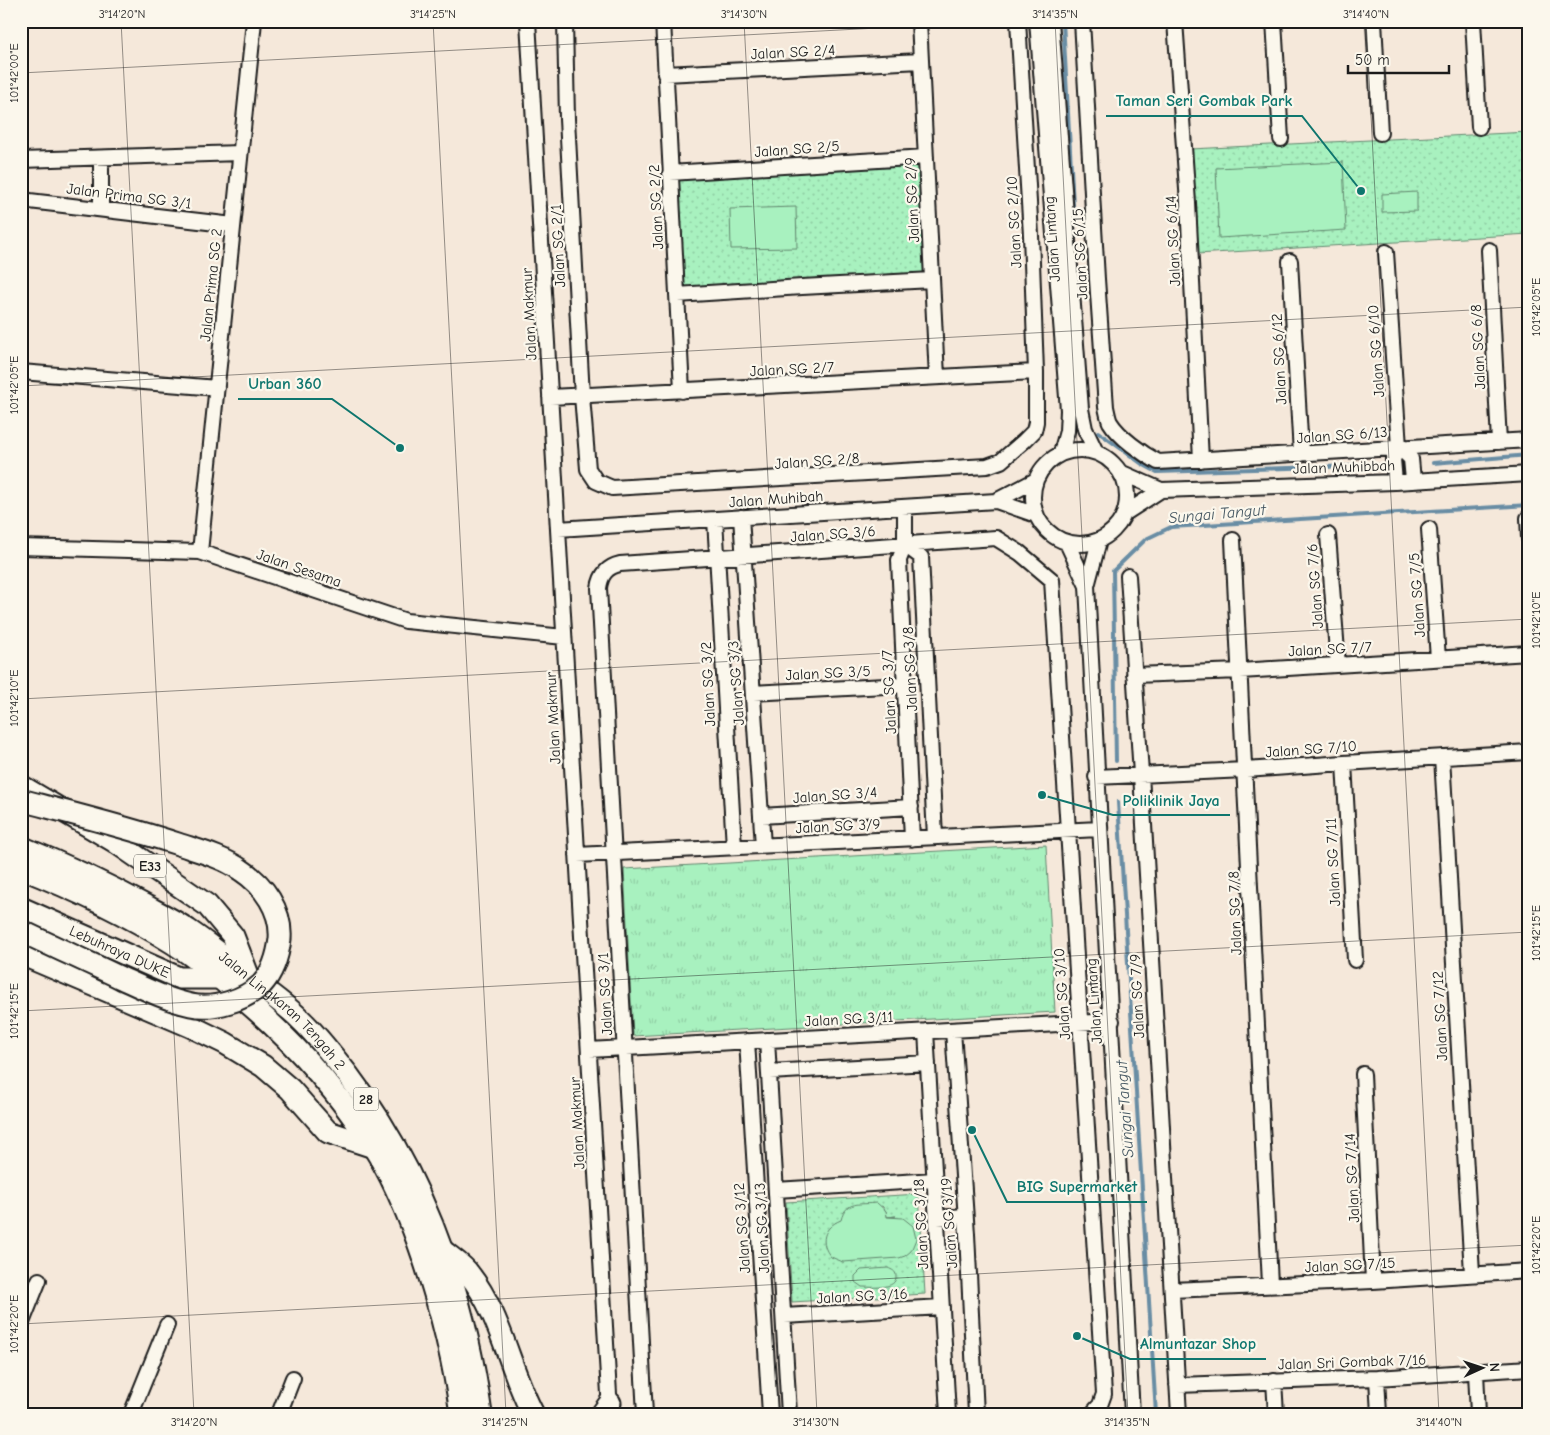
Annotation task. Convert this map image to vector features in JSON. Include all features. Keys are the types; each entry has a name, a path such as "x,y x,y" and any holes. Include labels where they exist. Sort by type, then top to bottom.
{"highway":[{"name":"E33","path":"21,786 114,841 207,905 233,936 248,976"},
{"path":"21,800 157,837 209,854 240,868 256,881 268,896 276,913 280,931 279,951 273,968 262,984 229,1003 211,1006 192,1006 157,994 21,931"},
{"name":"Jalan Lingkaran Tengah 2","path":"21,847 119,891 156,923 173,943 220,978 260,1013 302,1053 329,1085 374,1148 409,1218 434,1286 451,1354 461,1414"},
{"name":"Jalan Lingkaran Tengah 2","path":"21,868 110,907 156,923 186,928 301,1019 338,1062 370,1105 416,1185 442,1251 466,1332 480,1414"},
{"name":"Lebuhraya DUKE","path":"21,908 179,978 220,978"},
{"path":"21,954 226,1043 263,1066 290,1089 328,1132 374,1148"},
{"path":"442,1251 469,1272 490,1308 524,1397 533,1414"}],"street":[{"name":"Jalan Prima SG 2","path":"200,552 254,21"},
{"name":"Jalan Makmur","path":"528,21 589,1050 607,1410"},
{"name":"Jalan SG 2/1","path":"565,21 582,396 588,469"},
{"name":"Jalan SG 2/2","path":"663,21 682,391"},
{"name":"Jalan SG 2/9","path":"919,21 937,378"},
{"name":"Jalan SG 2/10","path":"1018,21 1031,234 1036,422"},
{"name":"Jalan Lintang","path":"1037,21 1068,410 1067,431 1061,453"},
{"name":"Jalan Lintang","path":"1051,21 1081,409 1085,429 1096,452"},
{"name":"Jalan SG 6/15","path":"1082,21 1106,407 1110,422 1121,435 1147,456 1158,462"},
{"name":"Jalan SG 6/14","path":"1175,21 1188,203 1201,460"},
{"path":"1274,21 1281,138"},
{"path":"1374,21 1380,133"},
{"path":"1473,21 1479,127"},
{"name":"Jalan SG 2/4","path":"666,74 921,61"},
{"path":"21,160 240,153"},
{"name":"Jalan SG 2/5","path":"670,174 926,157"},
{"path":"101,158 101,209"},
{"name":"Jalan Prima SG 3/1","path":"21,200 233,225"},
{"name":"Jalan SG 6/8","path":"1489,250 1499,442"},
{"name":"Jalan SG 6/10","path":"1386,252 1399,447 1393,459 1395,482"},
{"name":"Jalan SG 6/12","path":"1290,262 1301,454"},
{"path":"677,295 932,280"},
{"path":"21,372 217,388"},
{"name":"Jalan SG 2/7","path":"550,397 1036,372"},
{"name":"Jalan SG 2/8","path":"588,469 596,481 612,488 987,466 1001,461 1024,441 1034,431 1036,422"},
{"name":"Jalan SG 6/13","path":"1158,462 1529,440"},
{"name":"Jalan SG 6/10","path":"1399,447 1411,459 1413,480"},
{"path":"1073,450 1096,452 1114,464 1125,482 1127,503 1118,525 1110,534 1089,544 1067,543 1049,533 1041,525 1036,515 1033,497 1036,480 1042,468 1061,453 1073,450"},
{"name":"Jalan Muhibbah","path":"1120,472 1161,490 1395,482 1529,474"},
{"name":"Jalan Muhibah","path":"996,501 1036,480"},
{"path":"1124,514 1161,490"},
{"name":"Jalan Muhibah","path":"558,529 996,501 1036,515"},
{"path":"904,507 905,545"},
{"name":"Jalan SG 3/3","path":"741,517 763,846"},
{"path":"1528,518 1529,538"},
{"name":"Jalan SG 3/2","path":"715,519 734,847"},
{"name":"Jalan SG 7/5","path":"1429,529 1438,658"},
{"name":"Jalan SG 7/6","path":"1328,535 1338,665"},
{"name":"Jalan SG 3/6","path":"604,573 611,566 620,564 743,557 996,538 1020,553 1052,580"},
{"name":"Jalan Lintang","path":"1099,540 1087,586 1132,1414"},
{"name":"Jalan SG 7/8","path":"1233,540 1270,1284"},
{"name":"Jalan Lintang","path":"1067,543 1087,586"},
{"name":"Jalan SG 3/7","path":"905,545 899,560 912,838"},
{"name":"Jalan SG 3/8","path":"905,545 921,557 935,837"},
{"name":"Jalan Sesama","path":"21,547 200,552 406,621 564,637"},
{"name":"Jalan SG 3/1","path":"604,573 600,579 599,588 645,1414"},
{"name":"Jalan SG 7/9","path":"1128,576 1179,1414"},
{"name":"Jalan SG 3/10","path":"1052,580 1104,1394 1096,1410"},
{"name":"Jalan SG 7/7","path":"1134,675 1240,671 1529,653"},
{"name":"Jalan SG 3/5","path":"753,693 905,685"},
{"name":"Jalan SG 7/10","path":"1096,777 1245,770 1344,762 1529,752"},
{"name":"Jalan SG 7/12","path":"1442,757 1472,1273"},
{"name":"Jalan SG 7/11","path":"1344,762 1355,960"},
{"name":"Jalan SG 3/4","path":"761,816 911,807"},
{"name":"Jalan SG 3/9","path":"577,855 1100,829"},
{"name":"Jalan SG 3/11","path":"589,1050 1112,1022"},
{"name":"Jalan SG 3/19","path":"953,1030 976,1414"},
{"name":"Jalan SG 3/18","path":"926,1031 948,1414"},
{"name":"Jalan SG 3/13","path":"767,1040 789,1414"},
{"name":"Jalan SG 3/12","path":"747,1041 770,1414"},
{"path":"769,1072 928,1064"},
{"name":"Jalan SG 7/14","path":"1363,1074 1373,1281"},
{"path":"776,1190 935,1180"},
{"path":"937,1218 964,1216"},
{"path":"759,1230 778,1229"},
{"name":"Jalan SG 7/15","path":"1172,1290 1270,1284 1373,1281 1472,1273 1529,1271"},
{"path":"21,1326 39,1280"},
{"name":"Jalan SG 3/16","path":"784,1316 942,1307"},
{"path":"131,1414 168,1325"},
{"name":"Jalan Sri Gombak 7/16","path":"1177,1385 1377,1378 1529,1368"},
{"path":"1476,1372 1478,1414"},
{"path":"279,1414 293,1378"},
{"path":"1377,1378 1379,1414"},
{"path":"1274,1381 1276,1414"}],"green space":[{"path":"1529,132 1529,234 1197,254 1191,149"},
{"path":"926,157 932,280 677,295 670,174"},
{"path":"1343,162 1346,230 1219,238 1216,168"},
{"path":"1417,192 1417,211 1382,212 1382,194"},
{"path":"796,207 797,248 731,249 730,209"},
{"path":"1046,845 1055,1012 633,1036 624,869"},
{"path":"919,1194 925,1294 792,1302 786,1202","holes":["882,1206 886,1211 887,1217 896,1216 835,1223"]},
{"path":"877,1203 886,1211 887,1217 903,1218 913,1226 916,1239 911,1251 899,1258 843,1262 831,1257 827,1252 824,1241 830,1227 841,1220 846,1209 850,1206"},
{"path":"888,1268 895,1272 896,1276 892,1284 888,1286 862,1287 855,1282 855,1276 861,1270"}],"waterway":[{"path":"1063,21 1075,242"},
{"path":"1098,432 1142,464 1157,472 1388,465"},
{"path":"1433,463 1529,455"},
{"name":"Sungai Tangut","path":"1116,761 1113,571 1146,539 1171,527 1529,505"},
{"name":"Sungai Tangut","path":"1118,802 1156,1414"}],"place":[{"name":"Taman Seri Gombak Park","path":"1361,191"},
{"name":"Urban 360","path":"400,448"},
{"name":"Poliklinik Jaya","path":"1042,795"},
{"name":"BIG Supermarket","path":"972,1130"},
{"name":"Almuntazar Shop","path":"1077,1336"}]}
